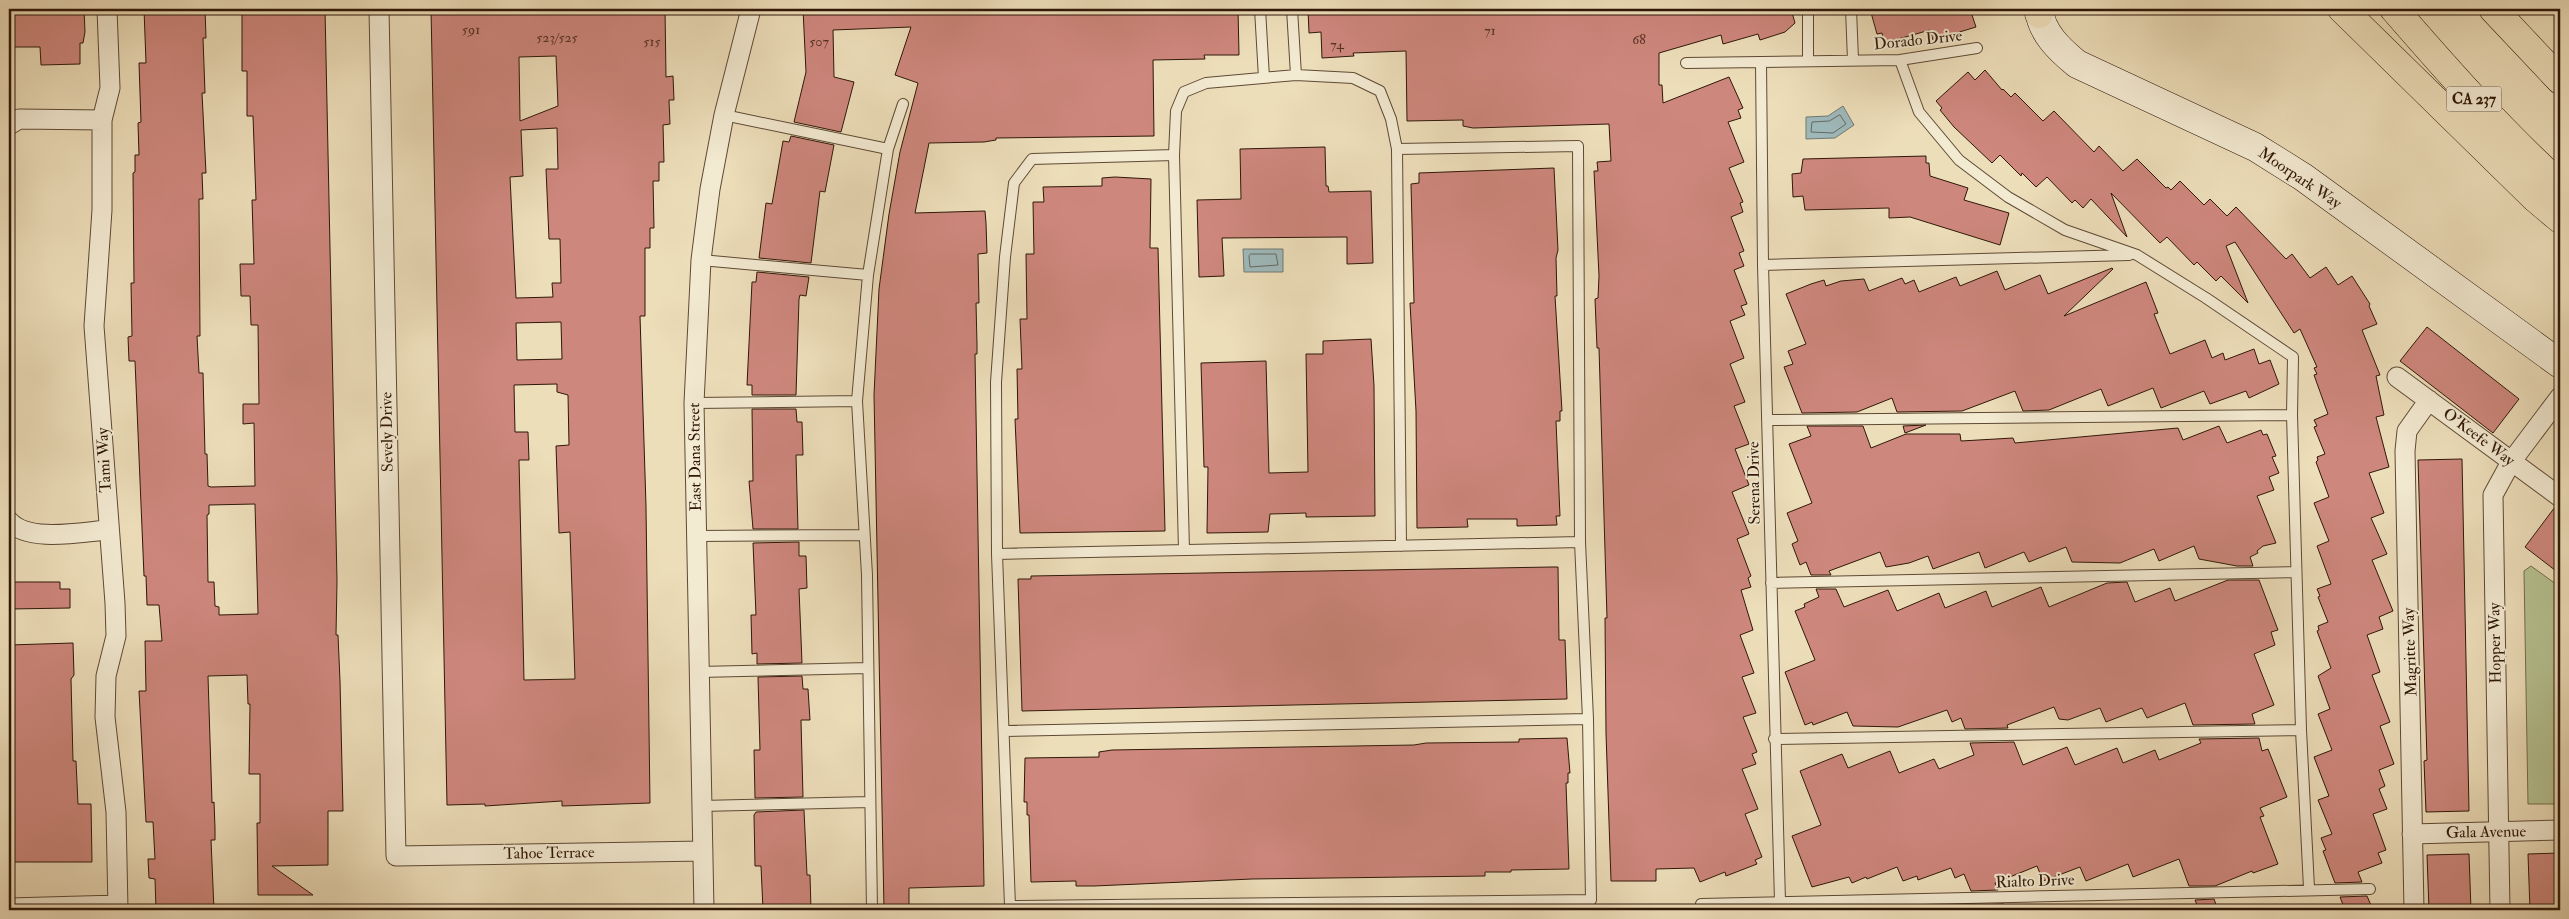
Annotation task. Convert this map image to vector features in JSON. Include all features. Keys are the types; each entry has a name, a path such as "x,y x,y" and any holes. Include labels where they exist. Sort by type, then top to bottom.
{"highway":[{"path":"2342,9 2535,198 2560,219"},
{"name":"CA 237","path":"2394,9 2450,73 2532,160 2560,184"},
{"path":"2493,9 2560,80"}],"street":[{"name":"Tami Way","path":"107,9 110,88 102,120 102,210 94,326 116,636 106,676 105,717 116,812 118,908"},
{"name":"Sevely Drive","path":"379,9 396,856"},
{"name":"East Dana Street","path":"704,910 694,403 701,260 710,189 724,115 751,9"},
{"name":"Moorpark Way","path":"2040,10 2058,48 2077,64 2255,147 2302,177 2560,364"},
{"path":"9,125 19,119 102,120"},
{"name":"O'Keefe Way","path":"2397,376 2560,497"},
{"name":"Hopper Way","path":"2500,910 2492,503 2497,485 2511,462 2560,398"},
{"name":"Magritte Way","path":"2414,910 2405,450 2407,432 2429,400"},
{"path":"9,521 15,528 32,534 108,530"},
{"name":"Gala Avenue","path":"2412,834 2560,830"},
{"name":"Tahoe Terrace","path":"396,856 703,851"},
{"path":"9,908 118,908"}],"lane":[{"path":"1260,9 1264,78"},
{"path":"1292,9 1296,75"},
{"path":"1808,9 1808,60"},
{"name":"Dorado Drive","path":"1851,9 1853,60 1900,60 1977,48"},
{"path":"1686,63 1853,60"},
{"path":"1900,60 1919,112 1959,160 2008,197 2065,230 2137,255 2206,298 2293,357 2292,416 2296,572 2309,888"},
{"name":"Serena Drive","path":"1761,62 1763,265 1774,739 1780,902"},
{"path":"1184,550 1174,155 1176,110 1184,92 1206,83 1296,75 1353,78 1380,92 1391,119 1397,149 1401,546"},
{"path":"872,910 868,668 857,401 868,275 888,149 903,104"},
{"path":"724,115 888,149"},
{"path":"1174,155 1032,160 1014,183 1005,257 996,382 997,554 1010,906 1591,900 1588,719 1580,542 1578,146 1397,149"},
{"path":"1763,265 2137,255"},
{"path":"701,260 868,275"},
{"path":"694,403 857,401"},
{"path":"1767,420 2292,416"},
{"path":"696,536 864,535"},
{"path":"997,554 1580,542"},
{"path":"1771,583 2296,572"},
{"path":"699,672 868,668"},
{"path":"1004,731 1588,719"},
{"path":"1774,739 2301,730"},
{"path":"701,806 870,802"},
{"name":"Rialto Drive","path":"1702,904 2370,888"}],"green space":[{"path":"2531,566 2560,587 2560,804 2528,804 2524,571"}],"water":[{"path":"1843,106 1854,125 1835,138 1806,139 1806,117 1828,116"},
{"path":"1243,249 1283,249 1283,272 1244,272"}],"building":[{"path":"9,9 84,9 85,32 83,43 80,43 80,64 41,65 40,47 9,47"},
{"path":"144,9 205,9 206,38 203,38 205,93 202,93 206,173 202,173 203,199 199,199 200,336 197,336 199,373 203,373 205,454 207,454 208,486 255,486 254,423 243,424 243,404 259,404 258,325 251,325 250,296 241,296 240,264 254,264 252,200 256,200 253,116 247,116 247,71 242,71 242,9 325,9 337,581 336,635 338,635 340,681 343,811 328,811 328,865 272,866 313,895 258,895 257,823 260,823 260,774 249,774 250,704 248,704 247,675 208,676 212,803 214,802 215,828 215,840 211,840 214,910 156,910 155,879 149,878 148,859 155,859 153,822 146,822 139,691 146,691 145,641 162,641 159,605 147,605 146,576 144,576 135,361 129,361 128,337 132,336 131,283 134,283 133,173 135,172 135,155 139,155 138,123 141,122 139,63 146,63","holes":["255,504 258,614 219,615 219,607 215,606 214,582 208,582 207,515 209,514 209,505"]},
{"path":"431,9 665,9 666,77 673,76 674,100 669,100 670,124 663,125 664,162 659,162 659,181 653,181 654,228 650,228 650,248 645,248 645,316 640,316 646,506 650,803 562,806 562,801 485,806 485,804 447,805","holes":["556,56 558,106 520,121 519,57","557,128 558,169 546,169 549,239 560,239 561,283 552,283 553,297 516,298 510,177 523,176 521,130","561,322 562,359 517,360 516,323","557,384 557,392 568,395 569,445 556,446 559,533 570,532 575,679 524,680 519,460 529,460 528,432 515,432 514,385"]},
{"path":"803,9 1238,9 1239,55 1204,55 1205,59 1153,60 1154,136 996,138 996,140 984,142 929,143 915,213 985,211 986,223 987,253 978,254 979,303 976,303 977,354 975,354 984,886 909,888 909,910 884,910 874,395 879,289 889,214 900,152 918,83 895,75 911,27 833,30 834,77 854,82 841,132 794,122 806,72"},
{"path":"1308,9 1791,9 1795,23 1785,32 1760,40 1758,34 1723,44 1721,35 1659,53 1659,85 1662,85 1663,103 1729,77 1743,108 1738,110 1741,118 1728,122 1744,162 1729,168 1743,202 1740,203 1743,212 1731,217 1744,251 1739,253 1744,266 1734,270 1747,304 1741,306 1745,315 1730,321 1744,358 1730,364 1745,402 1734,406 1749,444 1735,449 1749,485 1732,492 1749,534 1737,539 1751,576 1748,578 1751,587 1741,590 1753,630 1740,635 1754,673 1742,677 1756,713 1743,717 1757,752 1752,754 1756,764 1742,769 1758,809 1745,814 1762,857 1755,860 1757,864 1726,876 1725,872 1700,882 1694,868 1656,869 1656,881 1611,881 1606,733 1605,618 1607,618 1599,348 1597,348 1595,299 1598,298 1599,276 1594,171 1598,171 1597,162 1611,161 1609,124 1473,128 1463,126 1463,120 1407,121 1406,51 1353,53 1354,56 1322,58 1321,32 1309,33"},
{"path":"1870,9 1970,9 1976,27 1933,40 1930,30 1884,43 1882,33 1877,34"},
{"path":"1985,70 2002,90 2011,97 2015,93 2043,121 2054,111 2094,152 2099,146 2123,171 2137,159 2166,188 2168,187 2171,190 2180,181 2204,205 2210,199 2227,216 2236,207 2286,259 2292,254 2310,278 2326,267 2338,285 2352,276 2370,304 2369,306 2377,324 2362,330 2380,375 2376,376 2384,415 2376,417 2389,467 2369,473 2384,513 2371,518 2387,554 2372,560 2393,611 2379,617 2383,629 2367,635 2380,672 2372,675 2390,722 2380,726 2394,764 2379,770 2385,786 2379,789 2387,809 2373,814 2386,850 2378,853 2382,863 2358,872 2362,882 2335,883 2323,851 2326,850 2321,838 2332,834 2318,800 2329,796 2314,757 2332,750 2318,714 2330,709 2318,676 2331,668 2317,631 2319,630 2318,626 2328,622 2318,597 2320,596 2317,589 2331,584 2317,546 2329,541 2314,503 2329,497 2316,462 2318,460 2317,457 2325,454 2314,427 2317,426 2314,420 2328,414 2314,375 2317,374 2314,368 2317,367 2300,329 2294,333 2235,242 2226,246 2248,303 2221,276 2216,281 2197,262 2194,265 2167,237 2160,243 2111,193 2127,237 2091,199 2083,208 2075,200 2072,203 2047,177 2036,187 2022,173 2021,176 2000,155 1992,163 1954,127 1940,110 1942,108 1936,101 1968,72 1975,80"},
{"path":"791,136 834,145 825,192 820,191 811,263 759,258 766,203 772,204 783,141 789,142"},
{"path":"1325,147 1326,186 1328,186 1329,192 1371,191 1373,263 1347,264 1347,237 1222,238 1224,276 1199,277 1197,200 1241,199 1240,149"},
{"path":"1926,156 1926,163 1929,163 1930,176 1968,188 1964,200 2009,213 2000,245 1910,217 1889,218 1889,208 1805,210 1803,196 1793,197 1792,174 1801,173 1803,159"},
{"path":"1554,168 1558,250 1556,258 1557,296 1555,296 1562,411 1560,411 1560,421 1556,421 1560,516 1556,516 1557,525 1517,526 1517,519 1467,519 1468,527 1417,528 1416,411 1410,303 1414,303 1411,184 1419,183 1419,173"},
{"path":"1102,178 1151,179 1150,248 1158,248 1165,531 1020,533 1015,419 1018,419 1017,369 1022,369 1020,319 1027,319 1026,254 1034,254 1033,202 1044,202 1043,187 1102,186"},
{"path":"2112,268 2064,316 2146,282 2158,313 2154,314 2170,354 2205,340 2212,358 2223,353 2225,360 2254,349 2259,364 2270,360 2279,384 2249,398 2246,391 2210,404 2204,391 2161,408 2153,388 2108,406 2101,389 2049,410 2023,411 2015,391 1962,411 1897,412 1892,398 1857,412 1802,413 1784,367 1793,364 1788,351 1806,344 1786,294 1824,280 1826,286 1841,281 1864,279 1869,291 1902,278 1905,284 1914,280 1919,292 1956,277 1960,286 1997,271 2005,290 2040,275 2048,294"},
{"path":"757,272 809,277 806,296 800,295 799,299 796,395 752,395 752,385 747,385 752,282 756,282"},
{"path":"2427,327 2519,399 2493,433 2400,361"},
{"path":"1371,339 1374,386 1375,516 1306,517 1306,513 1270,514 1268,532 1207,533 1208,467 1204,467 1201,363 1266,361 1269,473 1308,472 1306,354 1323,354 1323,341"},
{"path":"752,409 796,409 797,422 802,422 803,455 796,455 798,529 753,529 749,481 753,481"},
{"path":"1926,425 1905,433 1903,426"},
{"path":"1807,426 1863,426 1871,448 1906,434 1960,434 1961,441 2013,438 2015,443 2178,428 2183,440 2219,426 2227,443 2261,430 2263,435 2267,434 2276,456 2272,457 2279,473 2269,477 2274,490 2257,496 2276,543 2263,546 2257,551 2258,553 2250,557 2253,566 2237,566 2199,559 2194,546 2159,561 2154,549 2120,563 2072,562 2066,547 2029,562 2024,552 1985,568 1979,552 1933,569 1928,556 1909,563 1886,567 1880,552 1829,571 1831,575 1811,575 1806,562 1800,565 1792,544 1798,541 1787,513 1812,503 1789,444 1811,436"},
{"path":"2462,459 2469,811 2426,812 2424,761 2427,760 2418,460"},
{"path":"2555,507 2560,508 2560,574 2525,547"},
{"path":"799,542 799,556 806,556 807,588 799,589 802,663 757,664 757,653 752,654 751,615 756,615 753,543"},
{"path":"1558,567 1559,640 1565,640 1567,699 1022,711 1018,579 1031,579 1031,576"},
{"path":"2228,580 2259,580 2278,630 2271,632 2275,645 2254,654 2274,705 2252,714 2255,724 2193,725 2185,703 2147,718 2142,708 2106,722 2100,708 2068,720 2059,719 2054,707 2007,725 2008,728 1965,729 1961,718 1952,722 1947,710 1898,727 1853,726 1847,712 1813,725 1812,722 1805,725 1785,672 1815,660 1795,611 1805,607 1804,604 1819,597 1816,589 1836,589 1844,607 1888,590 1897,611 1939,593 1945,608 1986,591 1992,607 2041,587 2049,607 2107,583 2127,582 2135,602 2170,588 2175,601"},
{"path":"10,582 60,582 60,589 70,589 70,608 11,609"},
{"path":"73,643 74,675 71,679 73,761 76,761 78,804 91,804 92,862 9,862 9,645"},
{"path":"802,676 803,689 808,689 810,720 801,720 803,797 755,798 754,750 760,750 758,677"},
{"path":"1567,738 1570,773 1568,773 1568,783 1566,783 1569,869 1485,872 1485,876 1252,879 1094,886 1076,886 1076,881 1031,882 1029,815 1027,815 1027,802 1024,802 1025,758 1099,757 1099,752 1112,750 1414,745 1426,743 1519,742 1519,739"},
{"path":"2259,738 2262,751 2268,749 2287,797 2260,808 2264,816 2260,817 2278,864 2253,873 2252,871 2215,886 2189,886 2179,859 2133,877 2128,864 2086,881 2080,867 2043,881 2037,866 1995,883 1998,890 1971,891 1964,874 1955,878 1951,868 1918,880 1917,876 1903,881 1897,867 1852,883 1849,877 1812,887 1792,836 1821,825 1800,771 1842,754 1848,768 1890,751 1899,773 1934,759 1939,769 1974,755 1970,743 2014,742 2023,765 2067,747 2075,765 2117,748 2123,763 2155,750 2159,760 2201,743 2199,739"},
{"path":"804,810 807,875 810,875 811,910 763,910 761,866 755,866 754,815 756,812"},
{"path":"2560,853 2560,910 2530,910 2528,854"},
{"path":"2469,854 2471,910 2429,910 2427,855"},
{"path":"2367,896 2373,910 2345,910 2340,897"},
{"path":"2214,899 2218,910 2199,910 2195,900"},
{"path":"2004,904 2006,910 1979,910 1976,905"}]}
